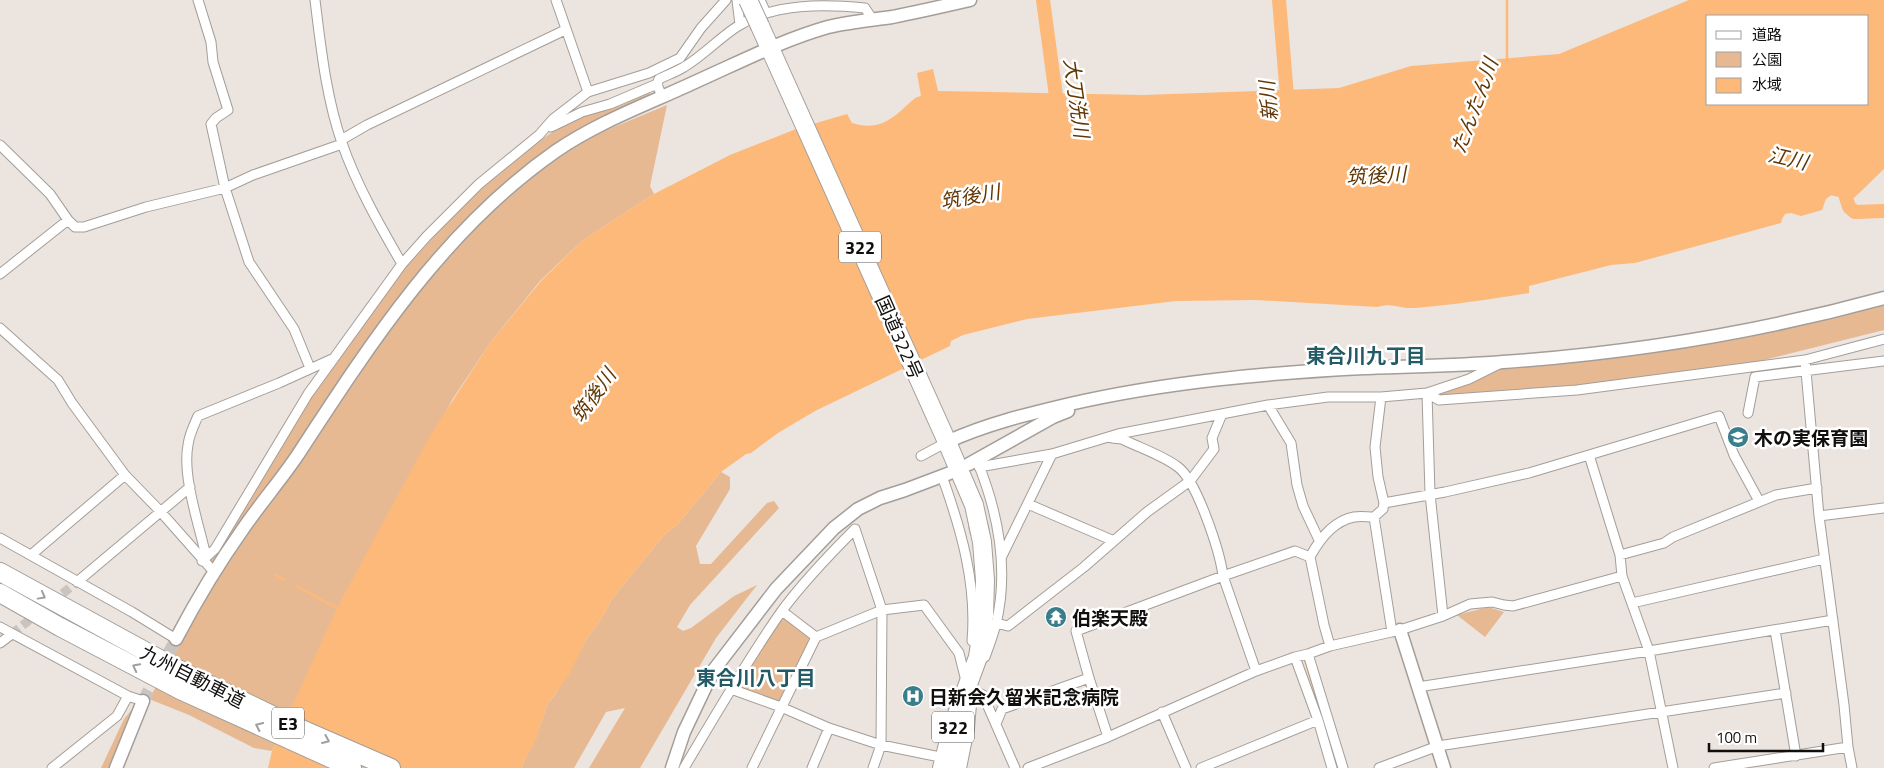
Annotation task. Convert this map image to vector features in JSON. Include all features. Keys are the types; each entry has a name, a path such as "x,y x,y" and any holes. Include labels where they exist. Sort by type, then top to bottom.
{"highway":[{"name":"国道322号","path":"748,0 763,19 773,54 970,494 982,542 985,580 984,616 978,657 953,725 948,765"},
{"name":"九州自動車道","path":"0,572 183,682 352,768"},
{"name":"九州自動車道","path":"0,593 60,627 183,682 299,728 391,768"}],"street":[{"path":"198,0 211,42 213,62 228,110 211,124 211,132 225,188 249,262 294,329 310,368"},
{"path":"315,0 324,75 342,142 376,220 402,264"},
{"path":"556,0 588,92"},
{"path":"204,558 215,549 289,424 332,359 402,264 427,236 479,184 539,134 553,119 588,92 649,73 680,58 701,28 726,0"},
{"path":"736,0 740,25"},
{"path":"760,0 763,19"},
{"path":"0,538 132,612 176,639 214,572 242,530 295,458 361,357 426,273 508,188 554,152 582,134 662,97 773,54 831,26 930,10 970,0"},
{"path":"539,134 582,112 610,104 657,84 659,79 685,67 740,25 794,8 832,3 865,8 873,20"},
{"path":"0,145 50,194 75,227 84,227 146,207 225,188 253,175 342,142 375,121 565,30"},
{"path":"657,84 662,97"},
{"path":"0,274 68,220"},
{"path":"921,456 946,438 961,436 1028,414 1165,385 1363,368 1501,362 1592,354 1669,343 1757,327 1884,298"},
{"path":"0,328 58,380 72,403 125,476 204,558 214,572"},
{"path":"1427,393 1439,400 1577,390 1805,360 1884,339"},
{"path":"204,558 187,463 188,445 198,416 332,359"},
{"path":"1805,360 1808,371 1819,516 1852,768"},
{"path":"1748,413 1755,377 1884,361"},
{"path":"975,464 1052,454 1118,434 1268,405 1328,397 1381,397 1427,393 1469,379 1501,362"},
{"path":"1427,393 1430,494 1443,616"},
{"path":"1330,646 1310,557 1319,540 1338,524 1352,518 1374,517 1383,509 1384,503 1378,477 1375,447 1381,397"},
{"path":"975,464 1053,417 1071,410 1083,401"},
{"path":"1268,405 1291,444 1297,485 1303,506 1319,540"},
{"path":"996,623 1008,626 1084,567 1147,512 1190,481 1214,449 1212,438 1222,414"},
{"path":"1384,503 1529,472 1719,416 1734,455 1759,501"},
{"path":"1110,437 1122,439 1179,467 1190,481 1205,516 1221,563 1222,576 1256,671"},
{"path":"1001,558 1052,454"},
{"path":"1589,455 1620,555 1622,576 1649,651 1673,768"},
{"path":"968,688 977,682 996,623 1002,574 1001,558 993,525 993,504 975,464"},
{"path":"672,768 684,732 714,672 776,589 834,528 858,509 880,498 946,474 965,532 971,576 973,628 968,688"},
{"path":"31,555 125,476"},
{"path":"78,582 190,487"},
{"path":"1620,555 1664,543 1673,537 1776,495 1817,488"},
{"path":"1028,504 1114,541"},
{"path":"1819,516 1884,508"},
{"path":"1374,517 1396,631 1418,687 1444,768"},
{"path":"684,768 731,689 782,611 821,563 855,529 882,610 881,745 874,768"},
{"path":"1108,737 1076,631 1222,576 1295,551 1310,557"},
{"path":"1632,603 1824,559"},
{"path":"1028,768 1108,737 1256,671 1295,657 1330,646 1396,631 1443,616 1470,604 1492,602 1514,606 1622,576"},
{"path":"752,768 816,637 882,610 924,605 959,653 968,688"},
{"path":"782,611 816,637"},
{"path":"1418,687 1833,620"},
{"path":"0,627 128,696 143,701 116,768"},
{"path":"1775,630 1796,756"},
{"path":"0,644 12,634"},
{"path":"1308,654 1343,768"},
{"path":"1295,657 1318,720 1332,768"},
{"path":"996,724 1002,709 1089,678"},
{"path":"968,688 983,694 1015,768"},
{"path":"731,689 781,707 829,728 948,765"},
{"path":"1379,768 1438,746 1786,693"},
{"path":"52,768 118,716 128,696"},
{"path":"1162,712 1186,768"},
{"path":"1201,768 1318,720"},
{"path":"812,768 829,728"},
{"path":"1714,768 1848,748"}],"green space":[{"path":"649,92 651,96 581,129 472,215 389,309 284,466 215,561 208,561 302,408 378,298 460,208 524,151 572,119 622,105"},
{"path":"667,105 650,186 654,194 583,240 540,281 490,343 452,400 272,751 254,748 189,715 149,699 229,558 396,317 482,221 540,171 590,137"},
{"path":"1884,302 1884,330 1744,365 1583,387 1440,396 1434,393 1502,364 1606,356"},
{"path":"721,472 730,477 730,489 696,546 700,564 711,564 767,503 774,501 779,508 690,605 677,627 683,631 691,628 734,596 757,585 716,638 640,768 589,768 625,708 606,712 574,768 521,768 536,738 547,705 556,693 586,640 605,613 611,600 665,534 677,525"},
{"path":"1488,607 1504,612 1485,637 1457,615"},
{"path":"782,611 816,637 781,707 731,689"},
{"path":"133,708 110,768 101,768 124,719"}],"water":[{"name":"筑後川","path":"1689,0 1884,0 1884,169 1854,198 1835,192 1826,199 1822,210 1801,216 1791,213 1785,214 1781,223 1635,263 1611,265 1529,286 1529,293 1458,304 1414,308 1392,305 1377,307 1255,300 1176,301 1027,319 963,335 951,341 950,346 815,411 778,433 721,472 677,525 665,534 611,600 605,613 586,640 569,675 547,705 536,739 521,768 268,768 272,751 337,608 431,434 490,343 541,281 583,240 654,194 730,155 796,129 847,114 852,123 868,126 881,124 899,113 914,99 921,96 917,73 933,69 938,91 1143,95 1339,88 1411,66 1559,54"}],"waterway":[{"name":"大刀洗川","path":"1043,0 1058,111"},
{"name":"新川","path":"1279,0 1288,108"},
{"name":"たんたん川","path":"1507,0 1507,61"},
{"name":"江川","path":"1830,188 1844,191 1849,207 1855,212 1884,211"},
{"path":"276,575 284,580"},
{"path":"296,586 337,608"},
{"path":"1305,660 1338,768"}],"tunnel":[{"path":"969,531 989,526"},
{"path":"52,602 77,582"},
{"path":"12,634 38,613"},
{"path":"143,701 176,639"}],"place":[{"name":"木の実保育園","path":"1738,437"},
{"name":"伯楽天殿","path":"1056,617"},
{"name":"日新会久留米記念病院","path":"913,696"}],"district":[{"name":"東合川九丁目","path":"1366,355"},
{"name":"東合川八丁目","path":"756,677"}]}
